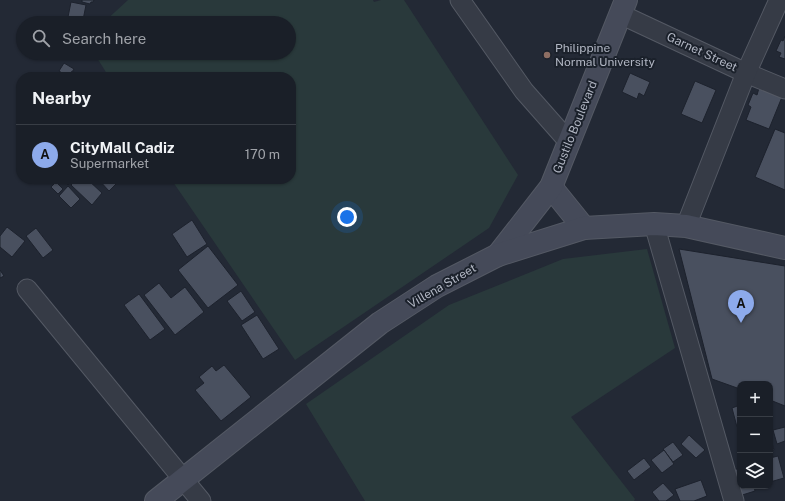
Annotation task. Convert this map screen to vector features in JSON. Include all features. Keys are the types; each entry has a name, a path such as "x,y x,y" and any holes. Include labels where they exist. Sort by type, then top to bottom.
{"main road":[{"name":"Gustilo Boulevard","path":"498,255 551,188 623,7"},
{"name":"Gustilo Boulevard","path":"551,188 584,228"},
{"name":"Villena Street","path":"156,501 380,323 437,286 498,255 584,228 654,224 686,226 785,248"}],"street":[{"path":"460,0 524,90 569,142"},
{"path":"686,226 746,73 779,0"},
{"name":"Garnet Street","path":"623,7 746,73 785,89"},
{"path":"654,224 734,501"},
{"path":"27,289 201,501"}],"shaded area":[{"path":"128,0 373,0 374,2 381,0 404,0 518,175 489,228 295,360 174,184 296,184 296,72 106,72 98,60 296,60 296,16 111,16"},
{"path":"647,249 675,348 571,417 635,499 634,501 365,501 306,404 449,305 563,259"}],"building":[{"path":"82,0 94,0 90,4 82,2"},
{"path":"71,2 86,5 84,16 68,16"},
{"path":"785,36 785,59 779,57 781,53 776,51 781,40 783,41"},
{"path":"64,63 74,69 72,72 59,71"},
{"path":"630,73 650,82 644,96 639,93 637,99 622,92"},
{"path":"695,81 716,90 702,123 681,114"},
{"path":"759,88 782,97 769,129 746,120 751,107 748,105 753,93 757,95"},
{"path":"775,129 785,133 785,190 755,177"},
{"path":"54,184 58,184 63,189 58,194 51,187"},
{"path":"92,184 102,193 92,205 71,185"},
{"path":"103,184 116,184 109,191"},
{"path":"68,186 80,199 71,208 59,196"},
{"path":"192,220 207,244 187,257 172,234"},
{"path":"7,227 25,241 12,257 0,247 0,236"},
{"path":"36,228 53,250 43,258 26,236"},
{"path":"208,246 238,285 208,308 178,270"},
{"path":"679,249 785,266 785,406 773,401 773,381 737,381 737,388 712,379"},
{"path":"0,270 4,276 0,278"},
{"path":"159,283 171,298 185,287 204,312 175,335 144,295"},
{"path":"241,291 255,312 242,321 227,301"},
{"path":"139,294 165,329 150,340 124,305"},
{"path":"257,315 279,349 263,359 241,325"},
{"path":"224,365 251,397 221,421 195,390 204,383 199,377 212,366 216,371"},
{"path":"737,406 737,427 732,408"},
{"path":"785,427 785,441 777,444 773,430"},
{"path":"689,435 705,450 696,458 681,444"},
{"path":"673,442 683,455 673,462 663,449"},
{"path":"664,450 674,464 662,473 651,460"},
{"path":"778,456 784,478 773,481 773,457"},
{"path":"644,458 651,467 634,480 627,471"},
{"path":"737,469 737,489 755,489 755,491 739,496 730,471"},
{"path":"701,480 707,496 694,501 680,501 675,489"},
{"path":"663,483 674,495 666,501 659,501 652,492"}],"place":[{"name":"Philippine Normal University","path":"547,55"},
{"name":"CityMall Cadiz","path":"741,323"}]}
